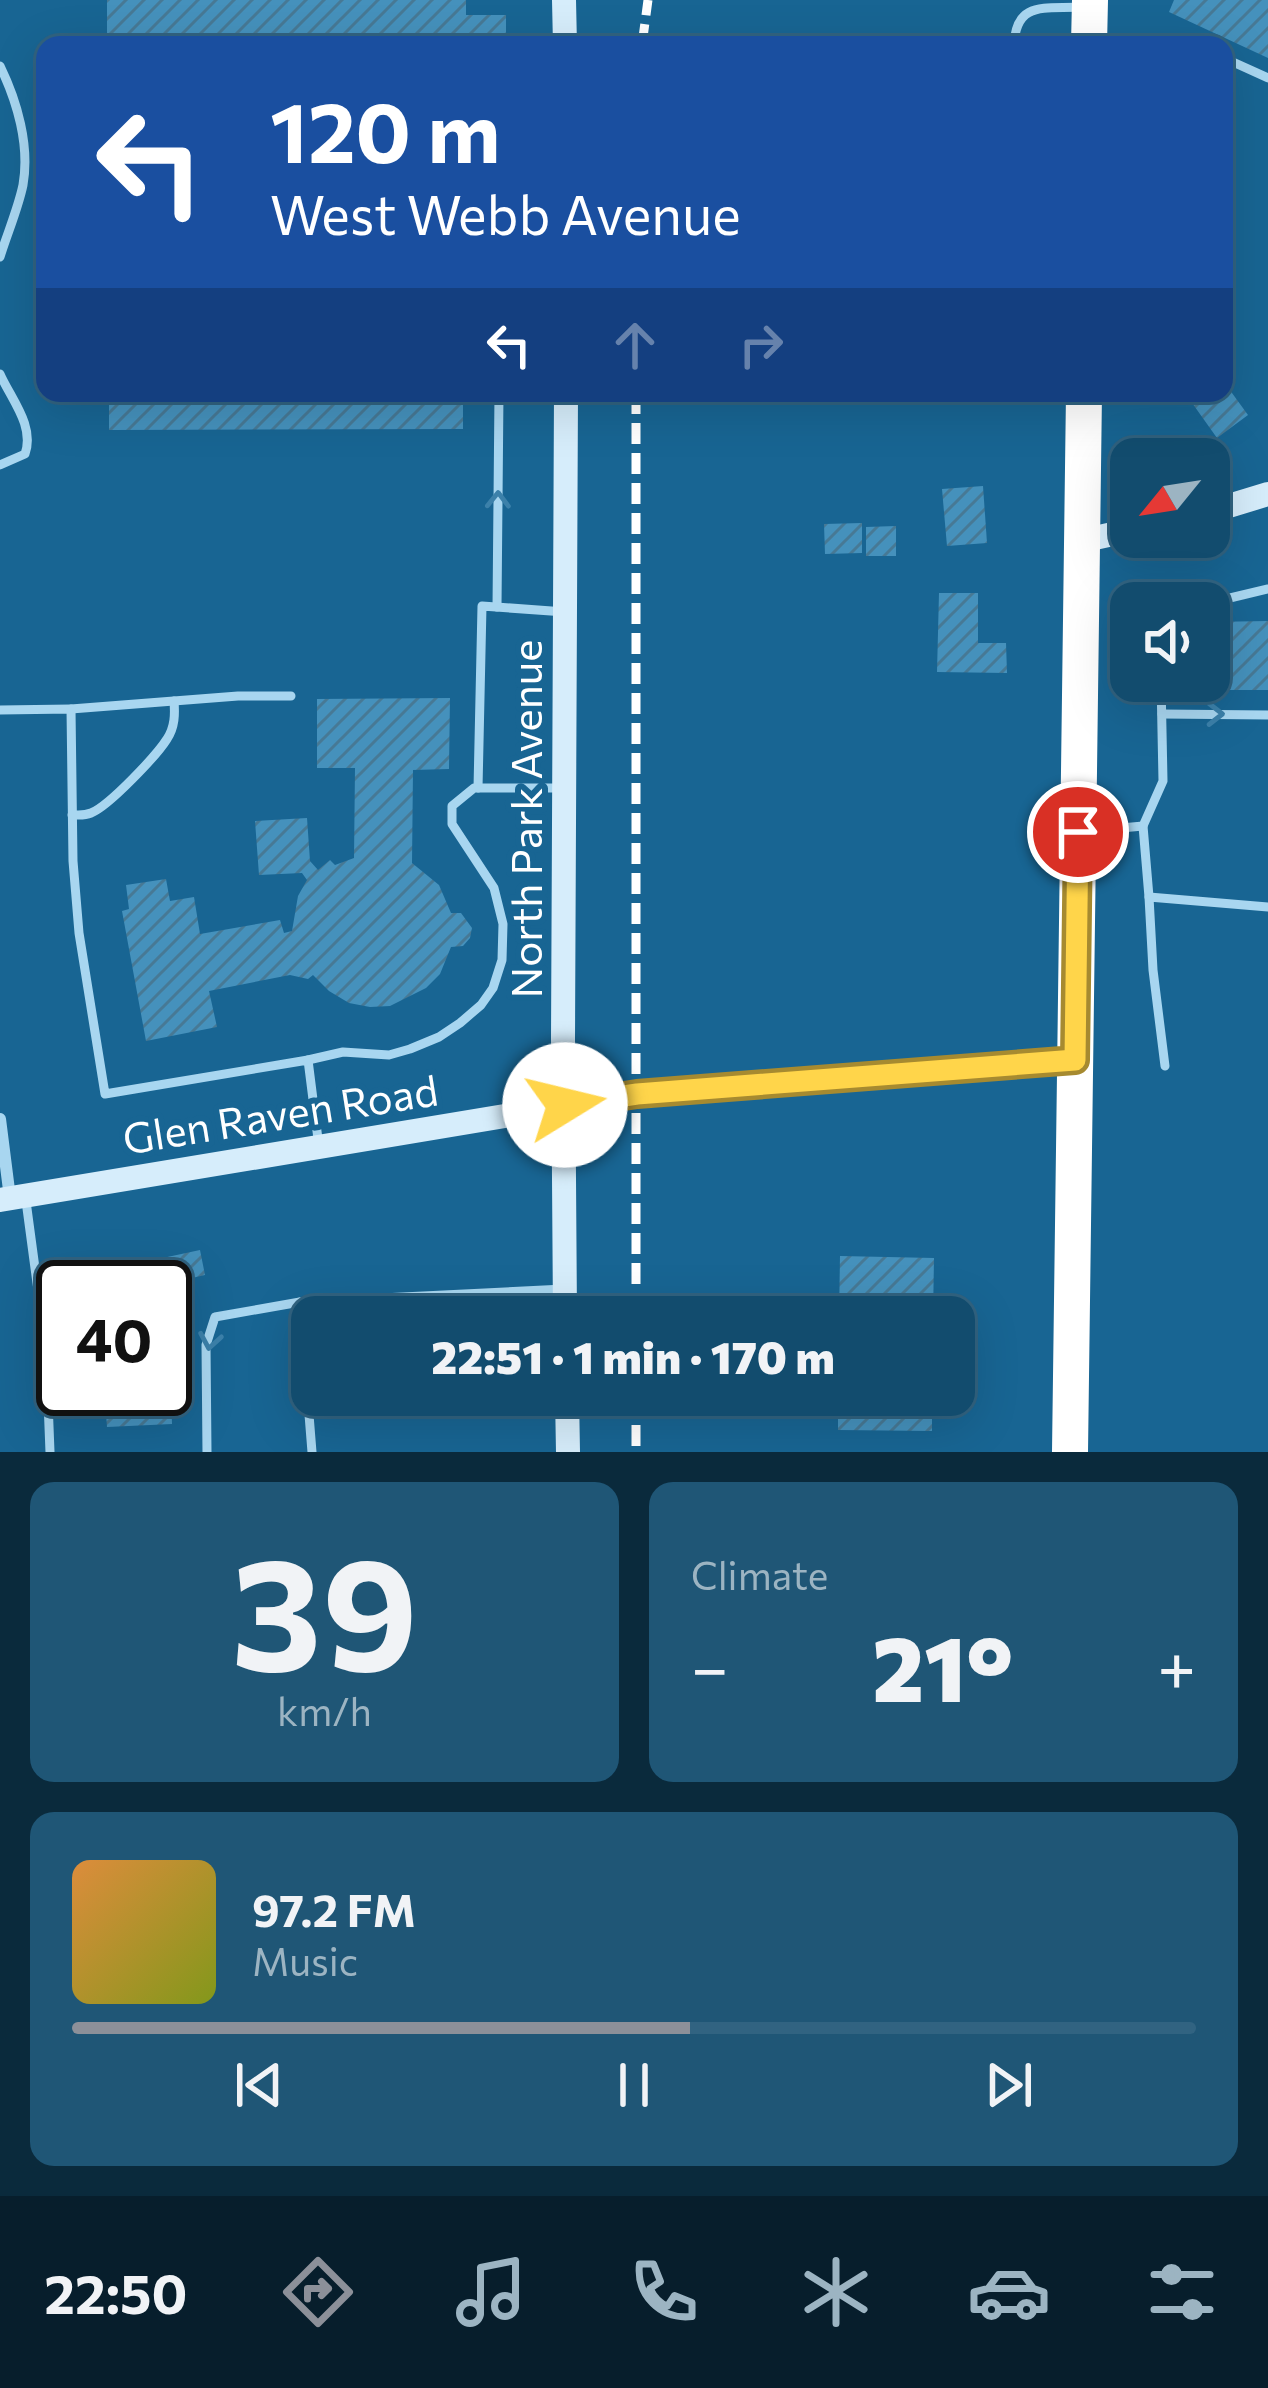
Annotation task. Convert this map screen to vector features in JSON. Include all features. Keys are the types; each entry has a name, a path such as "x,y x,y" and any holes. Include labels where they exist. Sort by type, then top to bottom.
{"highway":[{"path":"1089,36 1090,3"},
{"path":"1070,1452 1084,402"}],"street":[{"path":"564,0 565,36"},
{"name":"North Park Avenue","path":"564,1296 566,402"},
{"path":"1230,506 1268,494"},
{"path":"1081,541 1110,535"},
{"name":"Glen Raven Road","path":"12,1198 637,1094 1075,1060"},
{"path":"0,1119 12,1198"},
{"path":"567,1416 568,1452"}],"lane":[{"path":"1014,36 1020,17 1032,10 1090,3"},
{"path":"1233,62 1268,78"},
{"path":"0,66 22,128 23,183 0,257"},
{"path":"0,374 27,426 29,442 25,454 0,465"},
{"path":"497,608 499,402"},
{"path":"1230,598 1268,589"},
{"path":"478,788 482,607 566,612"},
{"path":"0,710 291,696"},
{"path":"72,815 99,809 167,740 174,701"},
{"path":"1162,702 1163,781 1143,826 1165,1066"},
{"path":"71,709 80,932 105,1094 343,1052 389,1055 440,1037 481,1005 493,988 502,960 502,924 494,888 452,824 452,806 478,788 564,788"},
{"path":"1162,714 1268,715"},
{"path":"1078,832 1143,826"},
{"path":"1149,897 1268,907"},
{"path":"308,1060 319,1147"},
{"path":"12,1198 46,1349 50,1452"},
{"path":"422,1296 564,1289"},
{"path":"208,1452 206,1345 215,1317 291,1304"},
{"path":"309,1416 312,1452"}],"building":[{"path":"107,0 466,0 466,15 506,15 506,36 107,36"},
{"path":"1174,0 1268,0 1268,58 1233,42 1233,36 1221,36 1169,12"},
{"path":"1233,394 1248,415 1217,438 1191,402 1233,402"},
{"path":"109,402 463,402 463,429 109,430"},
{"path":"983,486 987,543 947,546 942,489"},
{"path":"862,523 862,553 825,554 824,524"},
{"path":"896,526 896,556 866,556 866,527"},
{"path":"939,593 978,593 978,643 1006,643 1007,673 937,672"},
{"path":"1268,621 1268,690 1230,690 1230,622"},
{"path":"450,698 449,769 413,770 412,863 439,885 451,913 461,913 472,928 463,946 451,947 440,974 426,988 390,1006 349,1003 313,975 209,991 217,1027 146,1041 122,911 129,909 126,885 166,879 170,901 194,897 200,934 280,920 284,933 292,931 298,896 307,880 302,873 259,875 255,821 307,818 310,861 318,870 330,860 335,865 354,858 355,768 317,768 317,699"},
{"path":"200,1250 205,1275 192,1278 192,1260 153,1260"},
{"path":"840,1256 934,1258 933,1296 839,1296"},
{"path":"106,1416 172,1416 172,1424 107,1427"},
{"path":"838,1416 932,1416 932,1431 838,1430"}],"railway":[{"path":"643,36 648,0"},
{"path":"636,402 636,1296"},
{"path":"636,1416 636,1452"}],"route":[{"path":"565,1105 637,1094 1075,1060 1078,832"}]}
